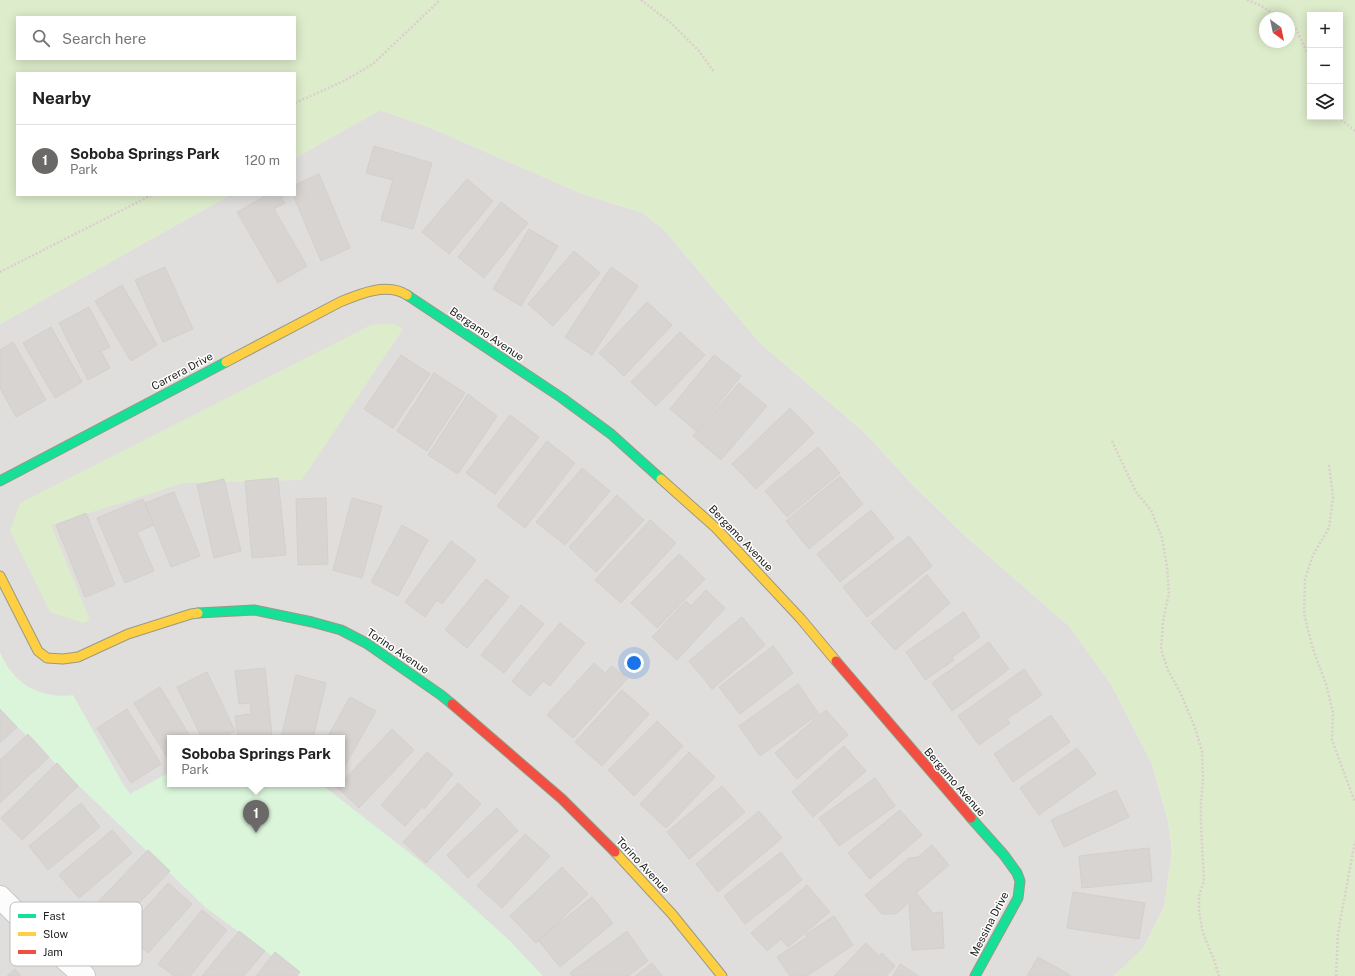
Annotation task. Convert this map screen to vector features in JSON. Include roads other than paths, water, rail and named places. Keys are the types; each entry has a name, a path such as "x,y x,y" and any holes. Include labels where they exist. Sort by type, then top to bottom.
{"street":[{"name":"Carrera Drive","path":"0,481 340,302 358,294 378,290"},
{"name":"Bergamo Avenue","path":"378,290 391,290 404,293 562,398 611,434 705,518 801,619 941,784 1004,855 1017,873 1020,881"},
{"name":"Torino Avenue","path":"0,576 35,646 38,651 47,658 63,659 78,657 128,634 191,614 223,611 254,610 312,622 354,635 441,695 562,799 618,855 672,914 722,976"},
{"name":"Messina Drive","path":"975,976 1018,898 1020,881"},
{"path":"0,897 10,907"},
{"path":"73,966 84,976"}],"place":[{"name":"Soboba Springs Park","path":"256,833"}]}
